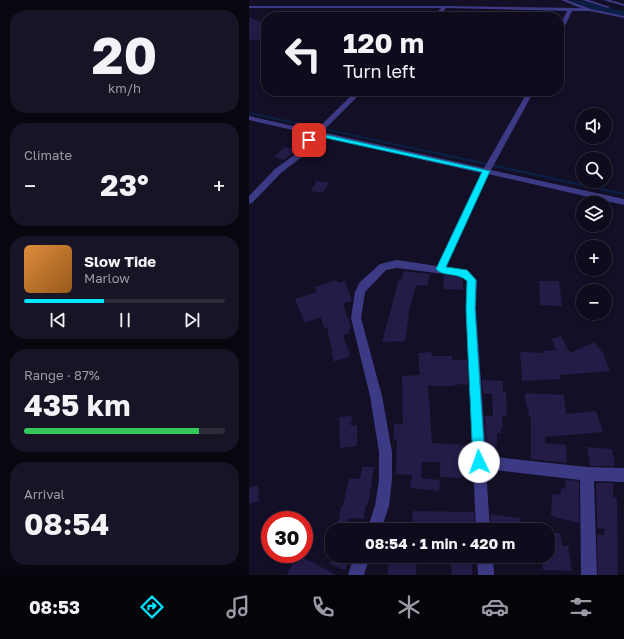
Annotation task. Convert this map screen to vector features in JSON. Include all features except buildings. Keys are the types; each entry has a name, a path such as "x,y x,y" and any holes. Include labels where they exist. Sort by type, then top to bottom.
{"street":[{"path":"322,7 326,0"},
{"path":"443,0 445,7"},
{"path":"563,0 590,10 624,17"},
{"path":"584,0 624,10"},
{"path":"605,0 624,5"},
{"path":"440,12 445,7"},
{"path":"249,8 445,7 590,10"},
{"path":"564,22 570,10"},
{"path":"249,201 278,171 299,154 302,146 355,96"},
{"path":"440,269 489,167 528,96"},
{"path":"249,118 489,167 624,202"},
{"path":"377,523 382,508 385,454 383,423 355,318 357,301 364,285 383,267 397,264 464,273 472,280 471,309 483,523"},
{"path":"479,462 587,474 624,475"},
{"path":"587,474 589,575"},
{"path":"356,575 360,563"},
{"path":"485,563 486,575"}],"waterway":[{"path":"573,0 602,10 624,14"},
{"path":"249,113 435,153"},
{"path":"431,152 624,194"}],"route":[{"path":"309,140 316,134 486,171 440,269 464,273 472,280 471,309 479,462"}]}
